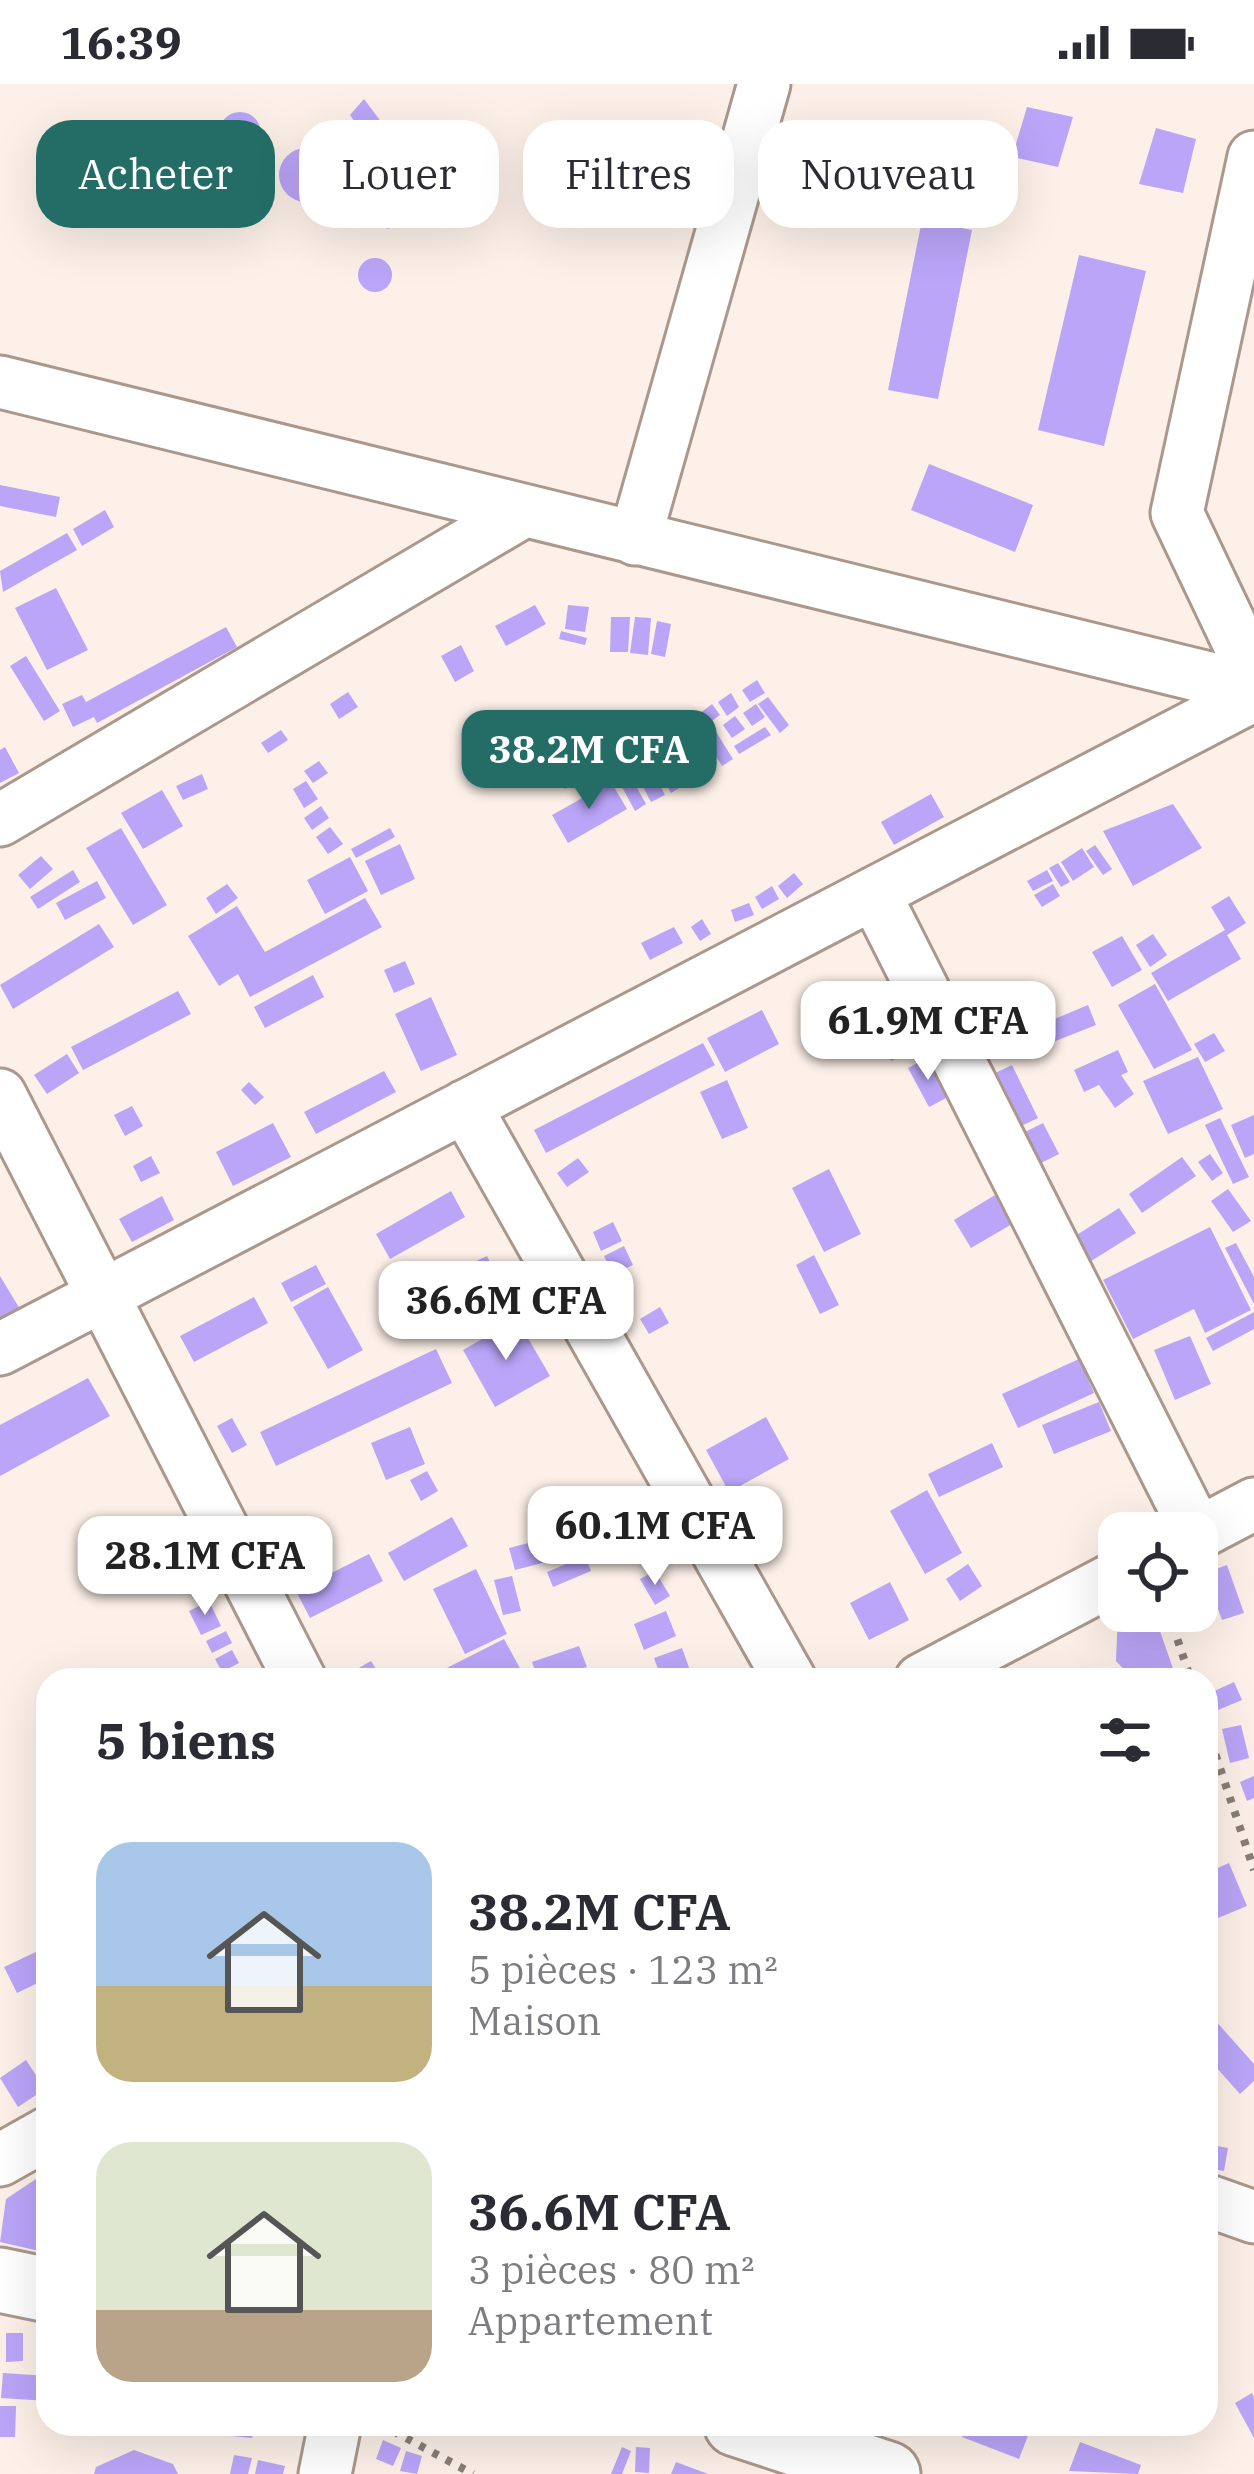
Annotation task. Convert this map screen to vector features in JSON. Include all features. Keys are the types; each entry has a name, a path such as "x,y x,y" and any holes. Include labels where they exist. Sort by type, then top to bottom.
{"main road":[{"path":"0,2280 36,2288"},
{"path":"772,2436 888,2474"}],"street":[{"path":"634,538 764,84"},
{"path":"1254,157 1177,513 1254,675"},
{"path":"0,382 1254,692"},
{"path":"0,820 524,511"},
{"path":"0,1349 1254,692"},
{"path":"874,893 1186,1512"},
{"path":"0,1095 293,1668"},
{"path":"465,1106 783,1668"},
{"path":"1218,1523 1254,1504"},
{"path":"945,1668 1098,1587"},
{"path":"0,2159 36,2140"},
{"path":"1218,2204 1254,2217"},
{"path":"325,2474 333,2436"}],"path":[{"path":"1175,1632 1187,1668"},
{"path":"1218,1762 1254,1870"},
{"path":"402,2436 473,2474"}],"building":[{"path":"364,99 380,120 353,120 350,115"},
{"path":"1027,107 1073,117 1058,167 1018,158 1018,137"},
{"path":"240,112 256,120 224,120"},
{"path":"1156,128 1196,139 1183,193 1139,184"},
{"path":"296,150 299,201 287,194 279,175 287,156"},
{"path":"920,228 972,230 938,399 888,390"},
{"path":"1079,255 1146,271 1104,446 1038,430"},
{"path":"375,258 387,263 392,275 387,287 375,292 363,287 358,275 363,263"},
{"path":"929,464 1033,505 1015,552 911,510"},
{"path":"0,485 60,497 56,517 0,506"},
{"path":"105,510 114,527 82,546 73,529"},
{"path":"67,533 77,550 3,592 0,571"},
{"path":"56,588 88,650 47,670 15,608"},
{"path":"535,605 546,624 506,646 495,626"},
{"path":"568,605 589,607 585,632 565,629"},
{"path":"611,617 630,617 628,652 610,652"},
{"path":"635,617 651,618 648,655 630,653"},
{"path":"657,621 671,624 665,657 651,654"},
{"path":"226,627 237,647 97,723 94,717 73,727 62,704 82,695 86,702"},
{"path":"561,631 587,638 585,645 559,639"},
{"path":"461,645 474,671 455,682 441,656"},
{"path":"26,656 60,711 44,721 10,666"},
{"path":"757,680 765,693 750,702 742,690"},
{"path":"348,692 358,707 339,719 330,704"},
{"path":"731,693 739,707 727,716 718,702"},
{"path":"768,697 789,725 780,733 758,704"},
{"path":"712,704 720,715 699,730 691,720"},
{"path":"756,704 765,717 752,726 743,713"},
{"path":"735,716 745,729 732,738 723,725"},
{"path":"686,721 692,730 676,742 670,732"},
{"path":"713,727 733,759 722,766 702,734"},
{"path":"765,727 771,735 739,754 734,746"},
{"path":"281,730 288,740 268,753 261,743"},
{"path":"694,740 710,767 704,770 687,744"},
{"path":"682,744 698,775 685,782 670,751"},
{"path":"5,747 19,773 0,783 0,750"},
{"path":"600,749 610,766 565,789 556,772"},
{"path":"665,752 684,785 671,793 652,759"},
{"path":"647,760 665,795 651,802 633,768"},
{"path":"319,761 328,773 313,783 304,771"},
{"path":"627,770 646,804 635,811 616,776"},
{"path":"202,774 208,789 183,800 176,786"},
{"path":"306,781 318,799 304,808 293,789"},
{"path":"611,782 627,809 568,843 552,815"},
{"path":"162,790 183,826 143,849 121,813"},
{"path":"931,794 944,817 894,845 881,822"},
{"path":"1173,804 1202,848 1133,886 1103,831"},
{"path":"321,806 329,818 312,830 304,818"},
{"path":"330,827 343,844 328,854 316,837"},
{"path":"121,828 167,905 133,925 86,848"},
{"path":"390,828 395,837 356,858 351,849"},
{"path":"400,844 415,879 381,895 365,861"},
{"path":"1095,845 1112,869 1103,875 1086,851"},
{"path":"1082,848 1094,867 1073,881 1061,862"},
{"path":"41,856 53,869 30,889 18,875"},
{"path":"350,857 368,891 325,914 307,880"},
{"path":"1058,863 1070,882 1061,887 1049,868"},
{"path":"73,870 80,882 38,909 30,897"},
{"path":"1047,870 1053,881 1033,891 1027,881"},
{"path":"794,873 803,884 787,898 778,886"},
{"path":"97,881 106,898 65,920 56,903"},
{"path":"227,884 238,898 216,914 206,898"},
{"path":"1053,884 1060,896 1042,907 1034,895"},
{"path":"772,886 779,899 762,909 755,897"},
{"path":"1229,896 1246,923 1227,935 1241,959 1168,1001 1151,973 1225,930 1211,907"},
{"path":"365,898 382,927 250,997 238,974 219,986 188,936 237,906 265,952"},
{"path":"749,903 754,915 735,922 731,910"},
{"path":"702,919 711,934 700,941 691,927"},
{"path":"99,924 114,947 13,1009 0,985"},
{"path":"674,927 683,943 650,960 641,943"},
{"path":"1153,934 1167,955 1150,967 1136,945"},
{"path":"1122,936 1142,970 1112,987 1092,952"},
{"path":"405,961 415,984 394,993 384,970"},
{"path":"313,975 324,997 265,1028 254,1007"},
{"path":"1155,984 1192,1050 1154,1069 1118,1005"},
{"path":"885,986 916,1049 891,1061 860,997"},
{"path":"178,991 191,1014 83,1070 71,1047"},
{"path":"431,997 457,1055 421,1071 395,1014"},
{"path":"1029,1002 1038,1020 1020,1029 1011,1010"},
{"path":"1088,1005 1096,1025 1053,1042 1045,1023"},
{"path":"762,1010 779,1044 725,1072 707,1038"},
{"path":"1005,1013 1014,1035 995,1043 985,1021"},
{"path":"978,1022 988,1050 972,1056 961,1028"},
{"path":"1214,1033 1225,1051 1205,1062 1194,1044"},
{"path":"703,1043 715,1065 546,1153 534,1130"},
{"path":"1118,1050 1128,1072 1121,1075 1134,1094 1115,1108 1099,1085 1084,1092 1074,1070"},
{"path":"67,1054 79,1073 47,1094 34,1075"},
{"path":"1198,1057 1223,1109 1168,1134 1143,1081"},
{"path":"927,1058 948,1097 929,1107 908,1068"},
{"path":"1012,1065 1038,1118 1015,1129 989,1076"},
{"path":"384,1071 396,1092 316,1134 304,1112"},
{"path":"727,1080 748,1128 722,1139 700,1092"},
{"path":"249,1082 264,1097 255,1105 241,1090"},
{"path":"132,1106 143,1126 125,1136 114,1115"},
{"path":"1254,1115 1254,1154 1245,1158 1231,1125"},
{"path":"1220,1118 1249,1177 1233,1184 1205,1125"},
{"path":"273,1123 291,1157 233,1186 216,1152"},
{"path":"1043,1123 1059,1154 1031,1168 1015,1137"},
{"path":"1210,1154 1223,1173 1212,1181 1198,1162"},
{"path":"151,1156 160,1173 141,1182 133,1166"},
{"path":"1182,1157 1196,1176 1142,1213 1129,1194"},
{"path":"578,1158 589,1172 567,1187 557,1173"},
{"path":"829,1169 861,1234 824,1252 792,1188"},
{"path":"1228,1189 1251,1221 1233,1232 1211,1201"},
{"path":"451,1191 465,1217 390,1259 376,1234"},
{"path":"995,1195 1012,1224 971,1248 954,1220"},
{"path":"162,1196 174,1220 132,1242 119,1219"},
{"path":"1119,1208 1136,1233 1088,1263 1072,1238"},
{"path":"613,1222 622,1241 601,1251 593,1232"},
{"path":"1210,1227 1251,1310 1205,1333 1194,1309 1133,1339 1103,1280"},
{"path":"1236,1243 1254,1277 1254,1304 1225,1248"},
{"path":"624,1246 633,1265 613,1274 604,1256"},
{"path":"814,1255 839,1305 820,1314 796,1265"},
{"path":"487,1256 503,1290 431,1324 415,1290"},
{"path":"316,1265 326,1284 291,1302 281,1283"},
{"path":"0,1276 20,1309 0,1321"},
{"path":"328,1287 363,1350 328,1369 293,1307"},
{"path":"254,1297 268,1323 194,1362 180,1336"},
{"path":"660,1307 669,1323 649,1334 640,1319"},
{"path":"1254,1312 1254,1329 1213,1351 1206,1338"},
{"path":"517,1319 550,1376 495,1407 463,1350"},
{"path":"1190,1336 1211,1384 1175,1400 1154,1350"},
{"path":"436,1349 452,1383 276,1466 260,1432"},
{"path":"1079,1359 1094,1393 1018,1428 1002,1394"},
{"path":"88,1378 110,1416 0,1476 0,1425"},
{"path":"1099,1402 1111,1431 1054,1454 1042,1425"},
{"path":"766,1417 789,1459 729,1492 706,1450"},
{"path":"232,1418 247,1445 232,1453 217,1426"},
{"path":"410,1427 425,1464 386,1480 371,1443"},
{"path":"992,1443 1003,1467 939,1497 928,1474"},
{"path":"427,1471 438,1491 421,1501 410,1480"},
{"path":"927,1490 962,1553 925,1574 890,1511"},
{"path":"452,1517 468,1546 404,1581 388,1553"},
{"path":"286,1520 295,1540 267,1553 258,1534"},
{"path":"598,1525 604,1547 515,1570 509,1548"},
{"path":"369,1554 383,1581 310,1618 296,1591"},
{"path":"585,1556 591,1571 553,1587 547,1572"},
{"path":"968,1564 982,1586 960,1601 946,1579"},
{"path":"1227,1565 1244,1613 1222,1620 1218,1609 1218,1568"},
{"path":"476,1569 507,1634 465,1654 433,1589"},
{"path":"655,1571 670,1596 655,1605 640,1579"},
{"path":"512,1576 521,1611 503,1615 494,1580"},
{"path":"890,1582 909,1620 869,1640 850,1603"},
{"path":"209,1601 221,1626 201,1635 189,1611"},
{"path":"666,1611 676,1636 644,1650 634,1624"},
{"path":"226,1631 232,1643 212,1653 206,1641"},
{"path":"1117,1632 1160,1632 1173,1668 1123,1668 1116,1661"},
{"path":"504,1639 520,1668 447,1668"},
{"path":"579,1646 587,1667 534,1668 532,1662"},
{"path":"682,1648 689,1668 658,1668 654,1658"},
{"path":"232,1650 239,1663 220,1668 215,1659"},
{"path":"1234,1682 1242,1700 1218,1710 1218,1689"},
{"path":"1241,1725 1249,1758 1230,1763 1222,1729"},
{"path":"1254,1776 1254,1798 1247,1801 1240,1782"},
{"path":"1229,1863 1247,1906 1218,1918 1218,1868"},
{"path":"36,1952 36,1984 17,1993 4,1967"},
{"path":"1218,2024 1254,2064 1254,2081 1240,2094 1218,2069"},
{"path":"26,2060 36,2075 36,2095 18,2107 0,2078"},
{"path":"1218,2146 1228,2148 1224,2171 1218,2170"},
{"path":"36,2179 36,2250 0,2242 6,2199"},
{"path":"6,2333 23,2333 23,2361 6,2362"},
{"path":"3,2373 36,2375 36,2400 1,2398"},
{"path":"1252,2393 1254,2397 1254,2438 1235,2403"},
{"path":"0,2406 16,2406 15,2437 0,2437"},
{"path":"962,2436 1028,2436 1019,2459"},
{"path":"383,2440 401,2448 393,2466 376,2459"},
{"path":"1080,2442 1141,2465 1138,2474 1069,2471"},
{"path":"622,2447 631,2451 622,2474 611,2474"},
{"path":"636,2447 650,2448 649,2473 635,2472"},
{"path":"134,2450 173,2464 178,2474 94,2474 96,2467"},
{"path":"406,2451 422,2456 417,2474 400,2471"},
{"path":"234,2455 252,2458 248,2474 230,2474"},
{"path":"258,2460 285,2466 283,2474 255,2474"},
{"path":"676,2462 708,2474 671,2474"}]}
